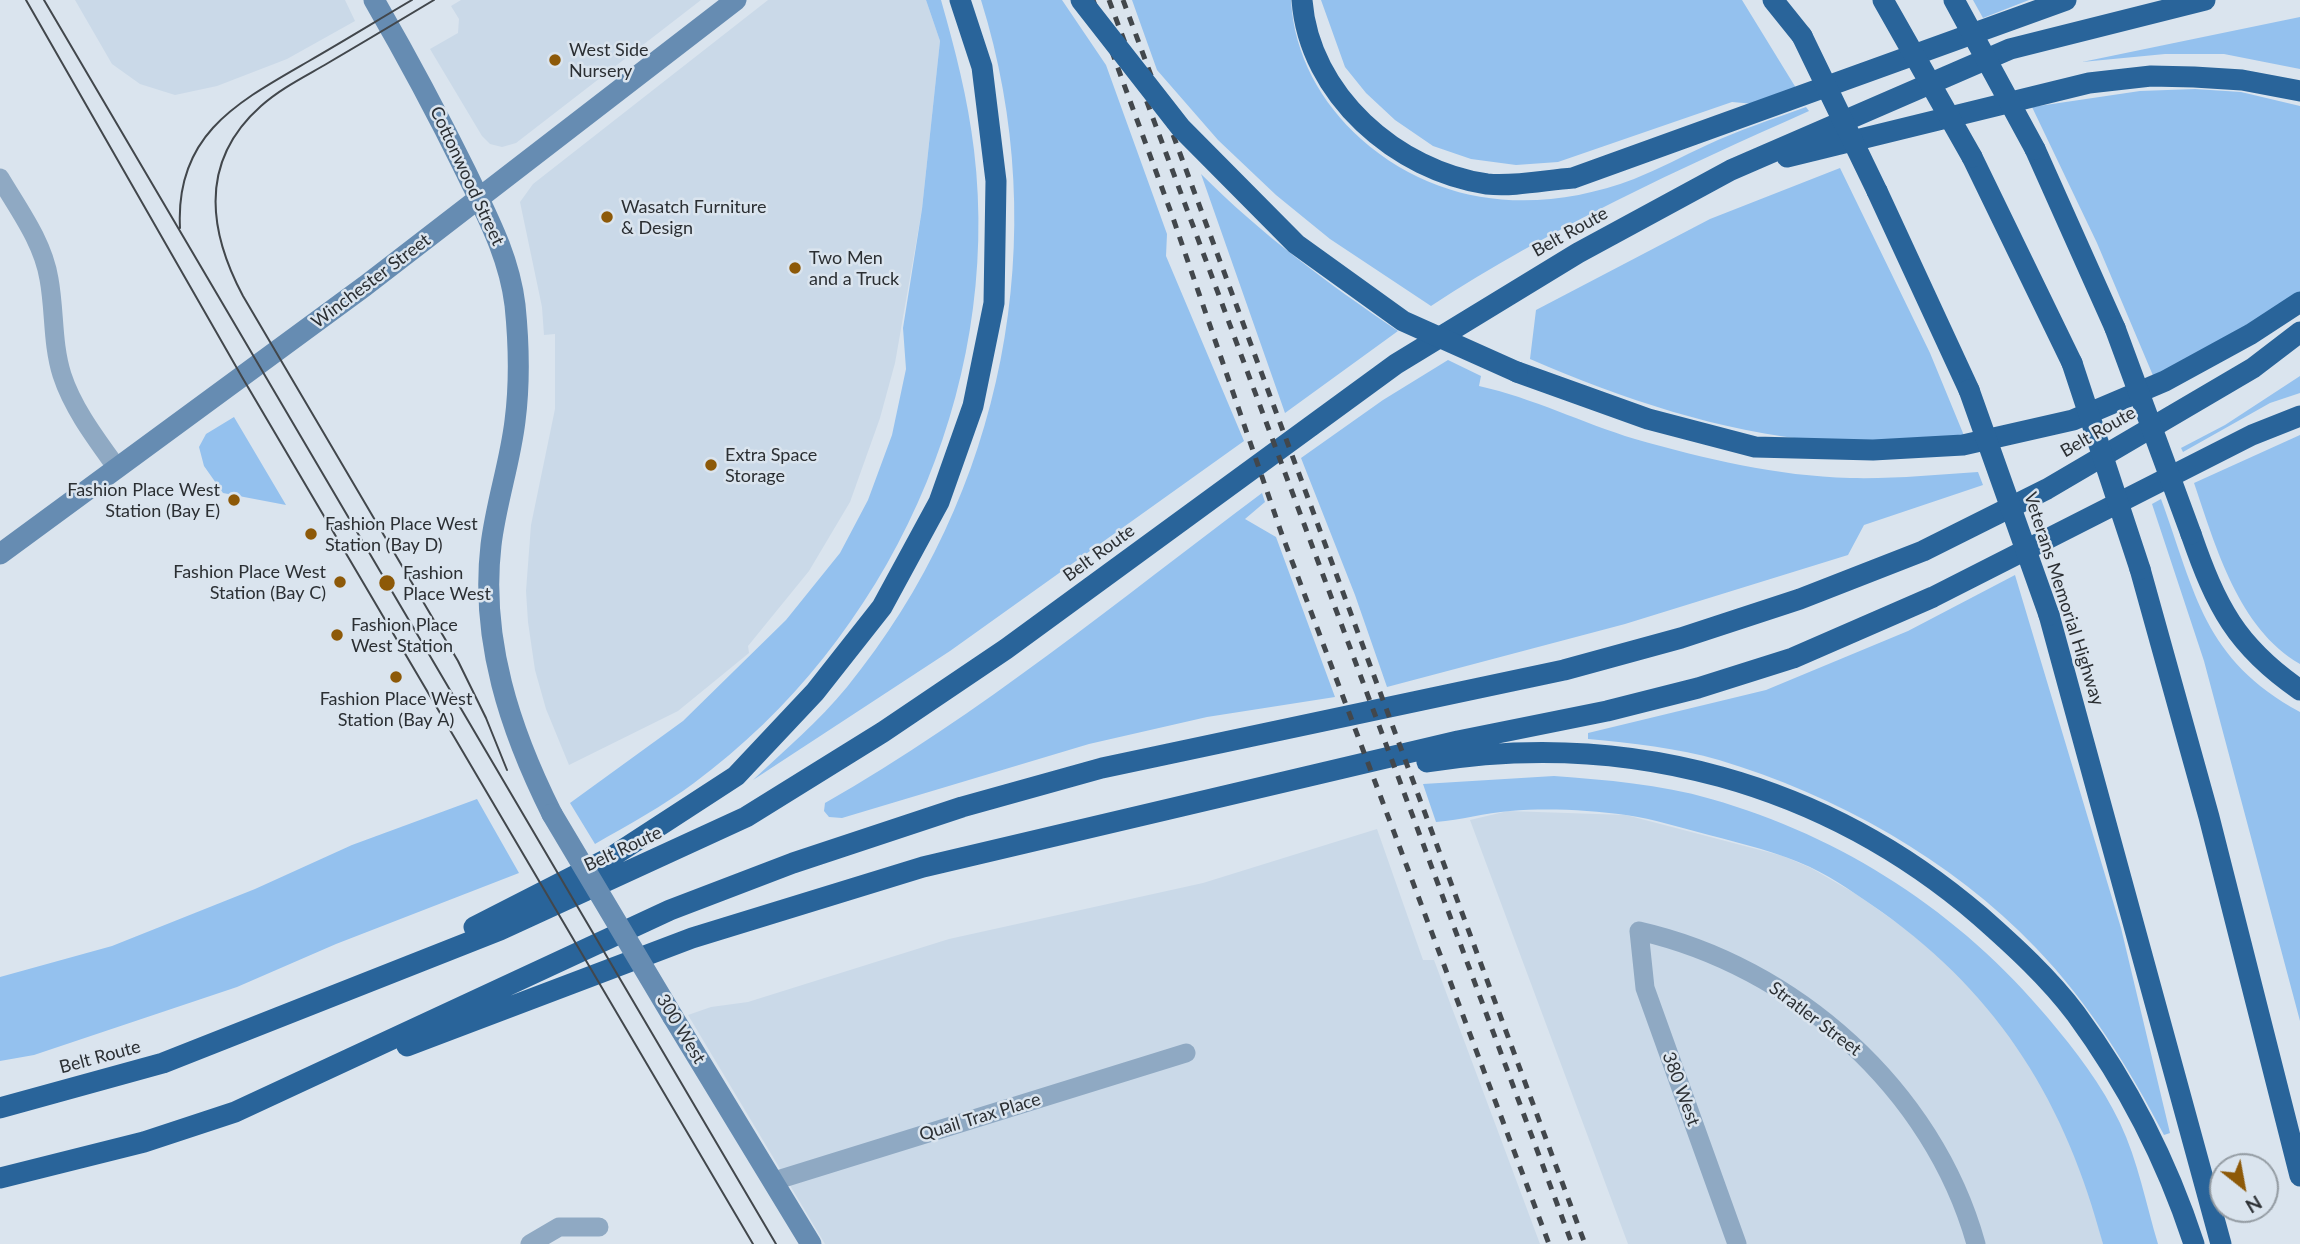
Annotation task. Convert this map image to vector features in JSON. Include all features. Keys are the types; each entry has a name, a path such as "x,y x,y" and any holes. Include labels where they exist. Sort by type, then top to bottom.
{"highway":[{"path":"355,987 613,856 736,776 815,692 882,607 939,502 973,406 994,303 996,181 982,67 960,0"},
{"path":"1081,0 1181,128 1296,244 1403,321 1517,372 1648,419 1755,447 1873,450 1963,445 2085,415 2165,381 2251,334 2300,302"},
{"path":"1302,0 1315,54 1340,95 1372,134 1424,166 1488,184 1573,178 2066,0"},
{"path":"1773,0 1802,36"},
{"name":"Veterans Memorial Highway","path":"1779,0 1802,36 1969,390 2049,615 2221,1244"},
{"path":"1883,0 1972,157 2071,363 2140,569 2212,830 2300,1176"},
{"path":"1954,0 2035,149 2115,328 2206,579 2225,616 2248,648 2271,670 2300,690"},
{"name":"Belt Route","path":"0,1108 163,1063 500,930 746,817 883,732 1006,649 1396,364 1578,253 1731,170 2010,48 2205,0"},
{"path":"1731,170 2089,83 2151,76 2194,77 2242,80 2300,91"},
{"name":"Belt Route","path":"0,1178 144,1142 235,1112 670,910 874,835 1102,768 1564,670 1682,638 1800,599 1923,551 2047,489 2253,368 2300,332"},
{"path":"235,1112 692,938 812,899 923,867 1458,741 1620,708 1698,688 1793,658 1933,597 2252,435 2300,415"},
{"path":"1245,792 1466,755 1532,750 1622,755 1732,780 1819,810 1894,852 1959,898 2015,946 2075,1013 2139,1111 2180,1202 2194,1244"}],"street":[{"name":"Cottonwood Street","path":"374,0 437,110 502,248 509,272 520,360 515,423 491,547 488,590 494,651 515,733 552,814"},
{"name":"Winchester Street","path":"0,554 480,199 736,0"},
{"path":"0,178 36,238 45,262 50,281 54,345 63,379 78,410 117,468"},
{"name":"300 West","path":"552,814 811,1244"},
{"name":"380 West","path":"1639,931 1645,988 1737,1244"},
{"name":"Stratler Street","path":"1639,931 1671,938 1724,959 1773,985 1844,1037 1886,1079 1935,1148 1955,1187 1976,1244"},
{"name":"Quail Trax Place","path":"774,1181 1186,1054"},
{"path":"530,1244 559,1227 599,1227"}],"shaded area":[{"path":"75,0 345,0 355,21 287,59 217,86 175,95 140,84 112,64"},
{"path":"461,0 701,0 516,143 502,147 490,144 482,136 430,49 458,33 459,19 451,6"},
{"path":"768,0 926,0 940,41 922,209 895,363 880,418 850,502 809,571 748,646 749,653 678,711 569,765 546,709 535,670 528,622 526,591 531,525 555,409 555,334 544,335 542,307 520,202 533,184"},
{"path":"926,0 941,0 965,93 974,150 978,241 970,330 949,418 918,503 875,583 824,658 763,725 694,783 595,844 570,803 683,721 786,620 840,553 868,500 892,435 906,369 903,328 922,209 940,41"},
{"path":"981,0 1062,0 1106,65 1167,234 1166,256 1244,441 950,651 753,780 836,700 901,612 945,532 978,447 1001,360 1013,270 1013,180 1003,89"},
{"path":"1132,0 1291,0 1298,40 1312,77 1334,110 1361,139 1391,162 1423,179 1457,191 1491,198 1562,198 1598,190 1634,179 1744,130 1806,107 1809,111 1569,225 1431,306 1330,239 1276,195 1218,140 1157,70"},
{"path":"1321,0 1742,0 1796,88 1755,104 1732,102 1558,162 1516,165 1471,159 1433,146 1395,120 1366,93 1345,67"},
{"path":"1973,0 2029,0 1983,18"},
{"path":"2300,17 2300,69 2224,54 2165,54 2082,62"},
{"path":"2195,89 2241,92 2300,106 2300,305 2157,385 2097,243 2032,107 2140,91"},
{"path":"1840,168 1930,353 1965,438 1839,442 1783,437 1672,412 1530,359 1536,310 1710,219"},
{"path":"1201,174 1295,257 1398,331 1285,413"},
{"path":"1448,360 1481,376 1479,386 1519,397 1635,439 1715,460 1823,477 1898,477 1978,472 1983,485 1864,525 1848,555 1625,624 1387,687 1355,595 1301,458 1383,400"},
{"path":"2300,376 2300,393 2270,403 2183,452 2181,448 2225,425"},
{"path":"234,417 286,505 223,493 204,466 199,447 206,434"},
{"path":"2300,435 2300,664 2279,649 2260,630 2245,608 2221,559 2194,483"},
{"path":"1262,493 1265,502 1245,519 1276,537 1335,697 1207,717 1089,744 842,818 829,817 824,811 825,803 882,769 994,694"},
{"path":"2161,499 2195,594 2207,621 2223,646 2242,670 2268,692 2300,712 2300,1021 2204,661 2152,504"},
{"path":"2015,575 2121,928 2170,1133 2164,1135 2107,1037 2055,969 2003,916 1929,859 1848,811 1763,774 1687,752 1588,739 1588,733 1766,690 1908,631"},
{"path":"1554,776 1653,786 1711,799 1760,815 1807,834 1852,857 1938,912 2014,980 2058,1030 2096,1082 2126,1137 2158,1244 2103,1244 2070,1145 2023,1057 1994,1017 1962,980 1924,945 1838,882 1810,867 1773,853 1626,815 1568,810 1524,810 1436,822 1423,784"},
{"path":"477,799 519,873 336,944 237,987 34,1055 0,1061 0,977 112,946 255,889 352,845"},
{"path":"1508,811 1626,815 1783,856 1811,868 1856,894 1907,930 1947,963 1990,1008 2020,1050 2047,1094 2071,1146 2091,1197 2103,1244 1628,1244 1470,820"},
{"path":"1377,829 1423,960 1434,960 1540,1244 825,1244 688,1015 711,1007 748,1002 949,939 1203,883"}],"tram line":[{"path":"26,0 242,377 753,1244"},
{"path":"44,0 776,1244"},
{"path":"180,228 181,196 188,168 200,145 216,125 258,91 412,0"},
{"path":"434,0 294,83 261,106 241,127 227,150 219,173 217,221 222,246 243,296 458,661 486,718 507,770"}],"railway":[{"path":"1093,0 1173,218 1281,532 1549,1244"},
{"path":"1109,0 1572,1244"},
{"path":"1123,0 1585,1244"}],"place":[{"name":"West Side Nursery","path":"555,60"},
{"name":"Wasatch Furniture & Design","path":"607,217"},
{"name":"Two Men and a Truck","path":"795,268"},
{"name":"Extra Space Storage","path":"711,465"},
{"name":"Fashion Place West Station (Bay E)","path":"234,500"},
{"name":"Fashion Place West Station (Bay D)","path":"311,534"},
{"name":"Fashion Place West Station (Bay C)","path":"340,582"},
{"name":"Fashion Place West","path":"387,583"},
{"name":"Fashion Place West Station","path":"337,635"},
{"name":"Fashion Place West Station (Bay A)","path":"396,677"}]}
